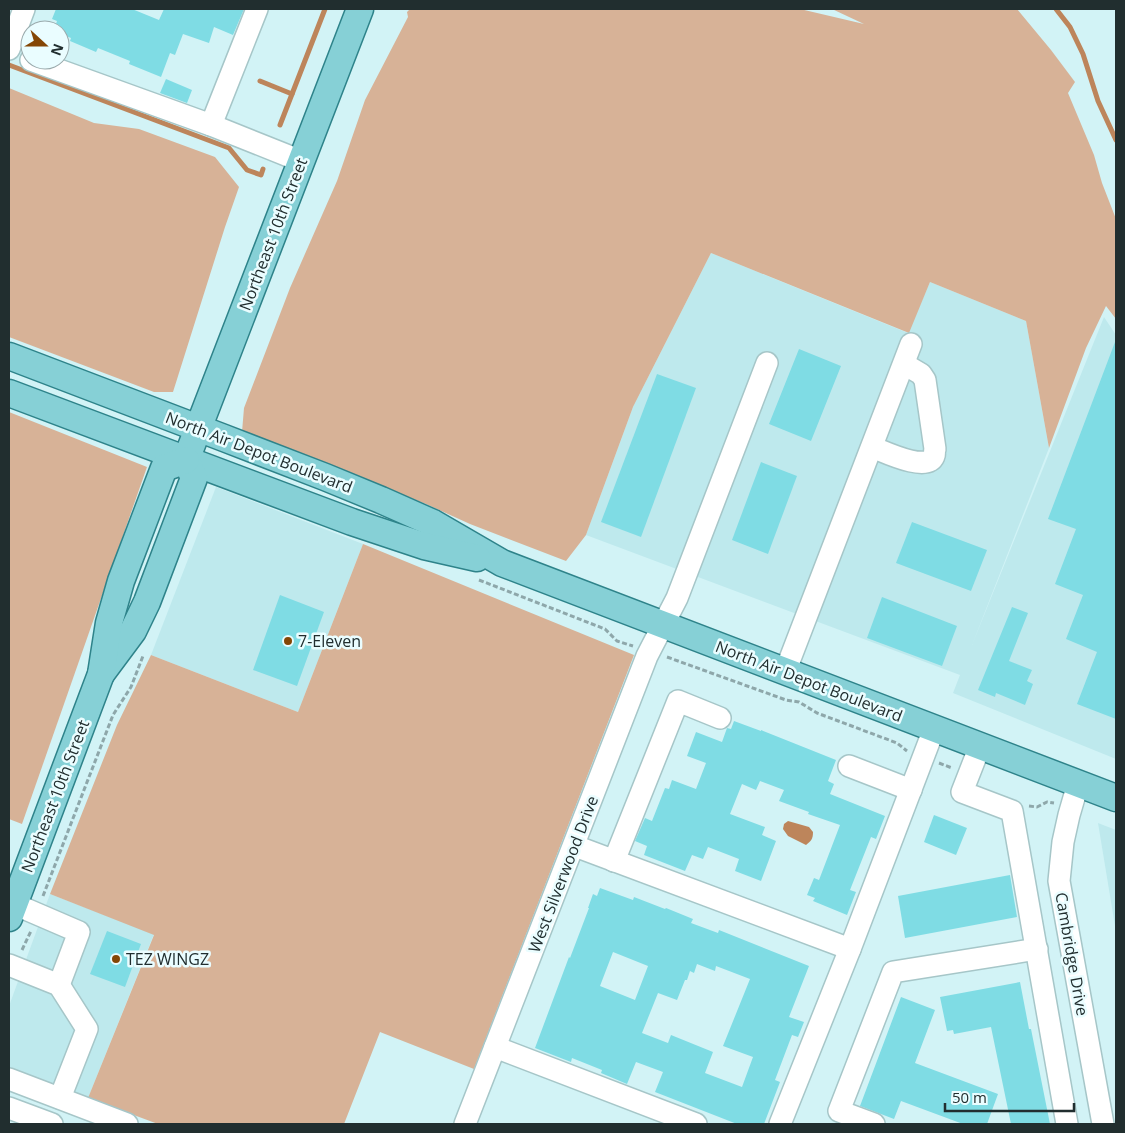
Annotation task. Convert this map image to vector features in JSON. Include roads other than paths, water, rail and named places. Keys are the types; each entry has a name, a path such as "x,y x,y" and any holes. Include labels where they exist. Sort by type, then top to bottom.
{"main road":[{"name":"Northeast 10th Street","path":"20,912 102,674 109,623 120,581 164,468 186,460 360,9"},
{"name":"North Air Depot Boulevard","path":"9,356 325,477 390,504 433,523 502,563"},
{"name":"North Air Depot Boulevard","path":"9,393 398,538 424,546 502,563 1116,798"}],"street":[{"path":"9,51 24,9"},
{"path":"211,125 257,9"},
{"path":"58,70 211,125 301,161"},
{"path":"785,672 911,344"},
{"name":"West Silverwood Drive","path":"466,1124 650,651 677,598 767,363"},
{"path":"872,447 910,461 922,463 929,462 934,456 935,448 925,380 921,374 904,364"},
{"path":"614,860 678,701 720,718"},
{"path":"780,1124 850,949 934,729"},
{"path":"980,746 962,792 1012,811 1067,1124"},
{"path":"849,766 911,790"},
{"name":"Cambridge Drive","path":"1078,784 1063,842 1058,881 1103,1124"},
{"path":"575,846 850,949"},
{"path":"20,912 79,932 59,985"},
{"path":"874,1124 839,1111 893,972 1037,950"},
{"path":"12,966 59,985 87,1029 60,1098"},
{"path":"495,1047 696,1124"},
{"path":"9,1079 127,1124"},
{"path":"9,1108 52,1124"}],"waterway":[{"path":"280,125 325,9"},
{"path":"1056,9 1070,27 1083,54 1098,101 1116,140"},
{"path":"9,65 229,148 247,170 261,175 263,169"},
{"path":"260,81 292,94"}],"place":[{"name":"7-Eleven","path":"288,641"},
{"name":"TEZ WINGZ","path":"116,959"}]}
